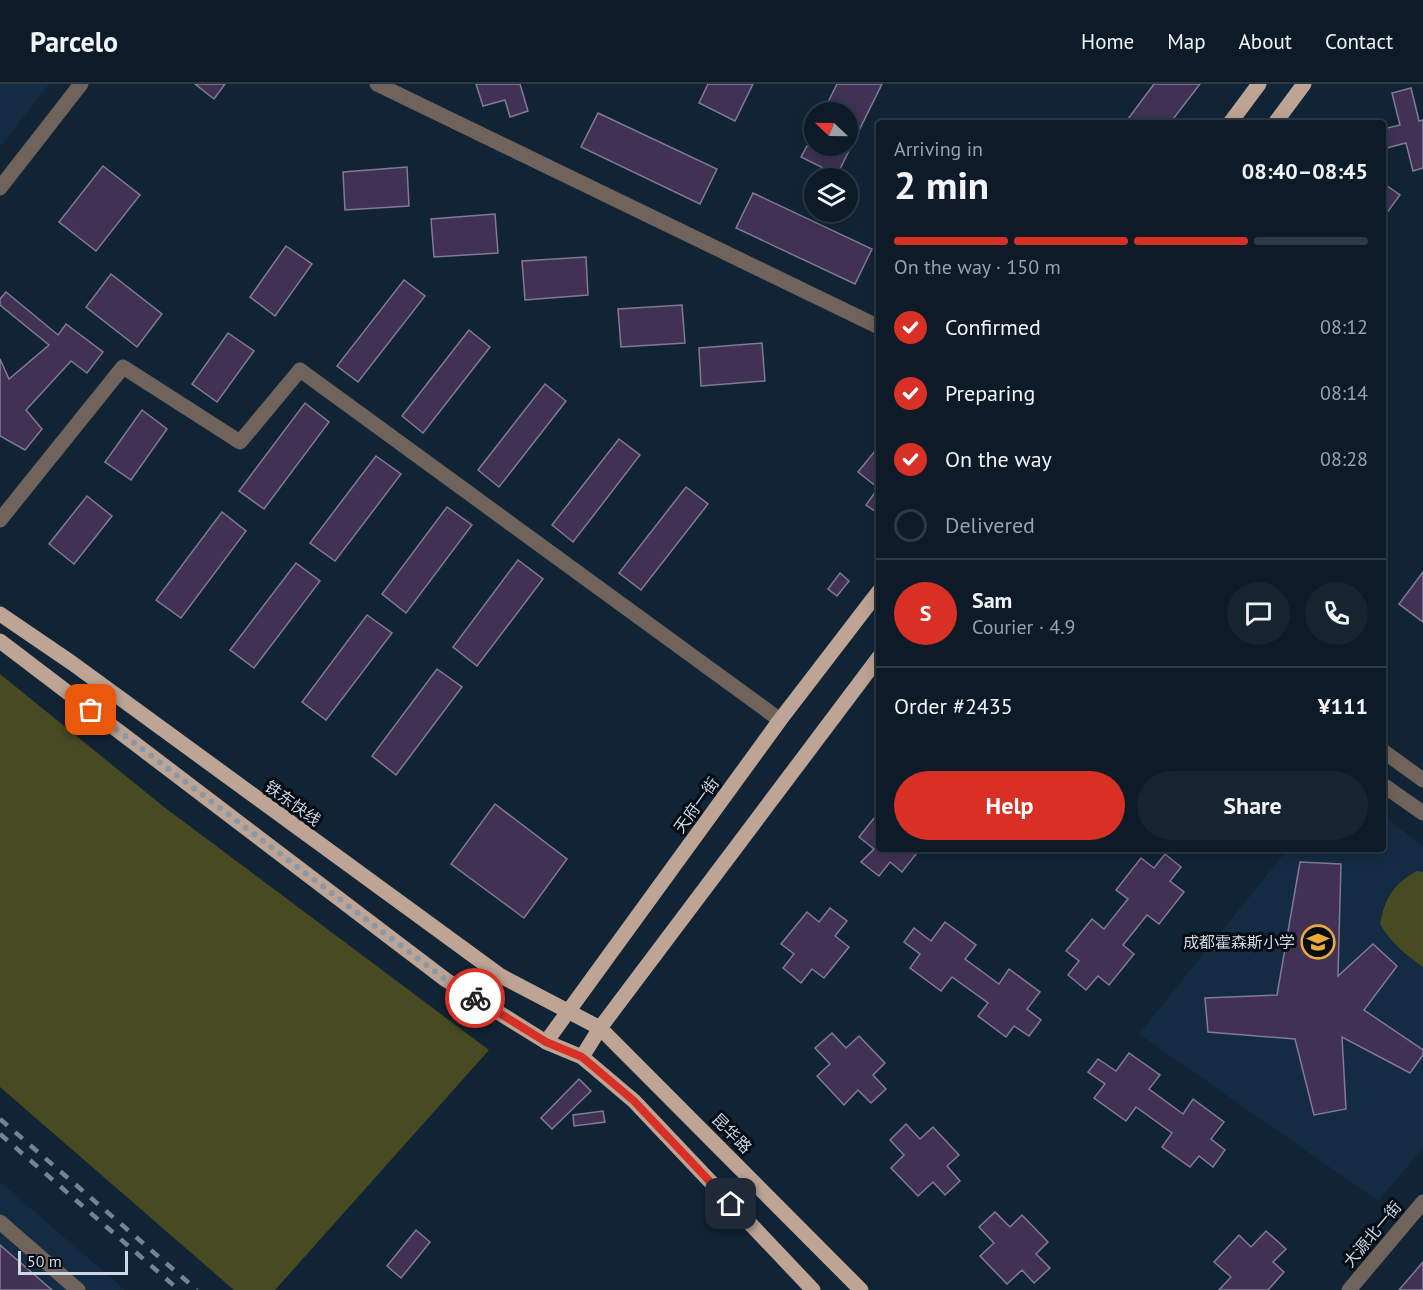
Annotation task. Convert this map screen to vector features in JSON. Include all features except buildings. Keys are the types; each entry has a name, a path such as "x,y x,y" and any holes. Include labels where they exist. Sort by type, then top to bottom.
{"main road":[{"path":"1232,120 1259,84"},
{"path":"1277,120 1304,84"},
{"name":"天府一街","path":"546,1042 780,720 876,595"},
{"name":"铁东快线","path":"0,614 72,663 459,947 501,976 569,1011"},
{"path":"0,641 446,980 546,1042 582,1057 634,1101 813,1290"},
{"path":"582,1057 600,1028 876,661"},
{"name":"昆华路","path":"569,1011 600,1028 861,1290"}],"street":[{"path":"1,185 81,84"},
{"path":"377,84 876,326"},
{"path":"0,520 123,367 240,442 300,370 780,720"},
{"path":"1386,753 1423,780"},
{"path":"1386,787 1423,813"},
{"name":"大源北一街","path":"1349,1290 1423,1202"},
{"path":"0,1222 78,1290"}],"shaded area":[{"path":"0,84 49,84 0,147"},
{"name":"成都霍森斯小学","path":"1386,818 1423,846 1423,1148 1378,1201 1139,1034 1286,852 1386,852"},
{"path":"0,1182 125,1290 0,1290"}],"green space":[{"path":"0,674 164,807 489,1050 275,1290 234,1290 0,1087"},
{"path":"1417,871 1423,872 1423,967 1399,948 1380,924 1391,893 1402,881"}],"railway":[{"path":"0,1119 197,1290"},
{"path":"0,1134 179,1290"}],"way so far":[{"path":"91,710 446,980 475,998"}],"place":[{"name":"成都霍森斯小学","path":"1318,942"}],"route":[{"path":"475,998 546,1042 582,1057 634,1101 731,1204"}]}
